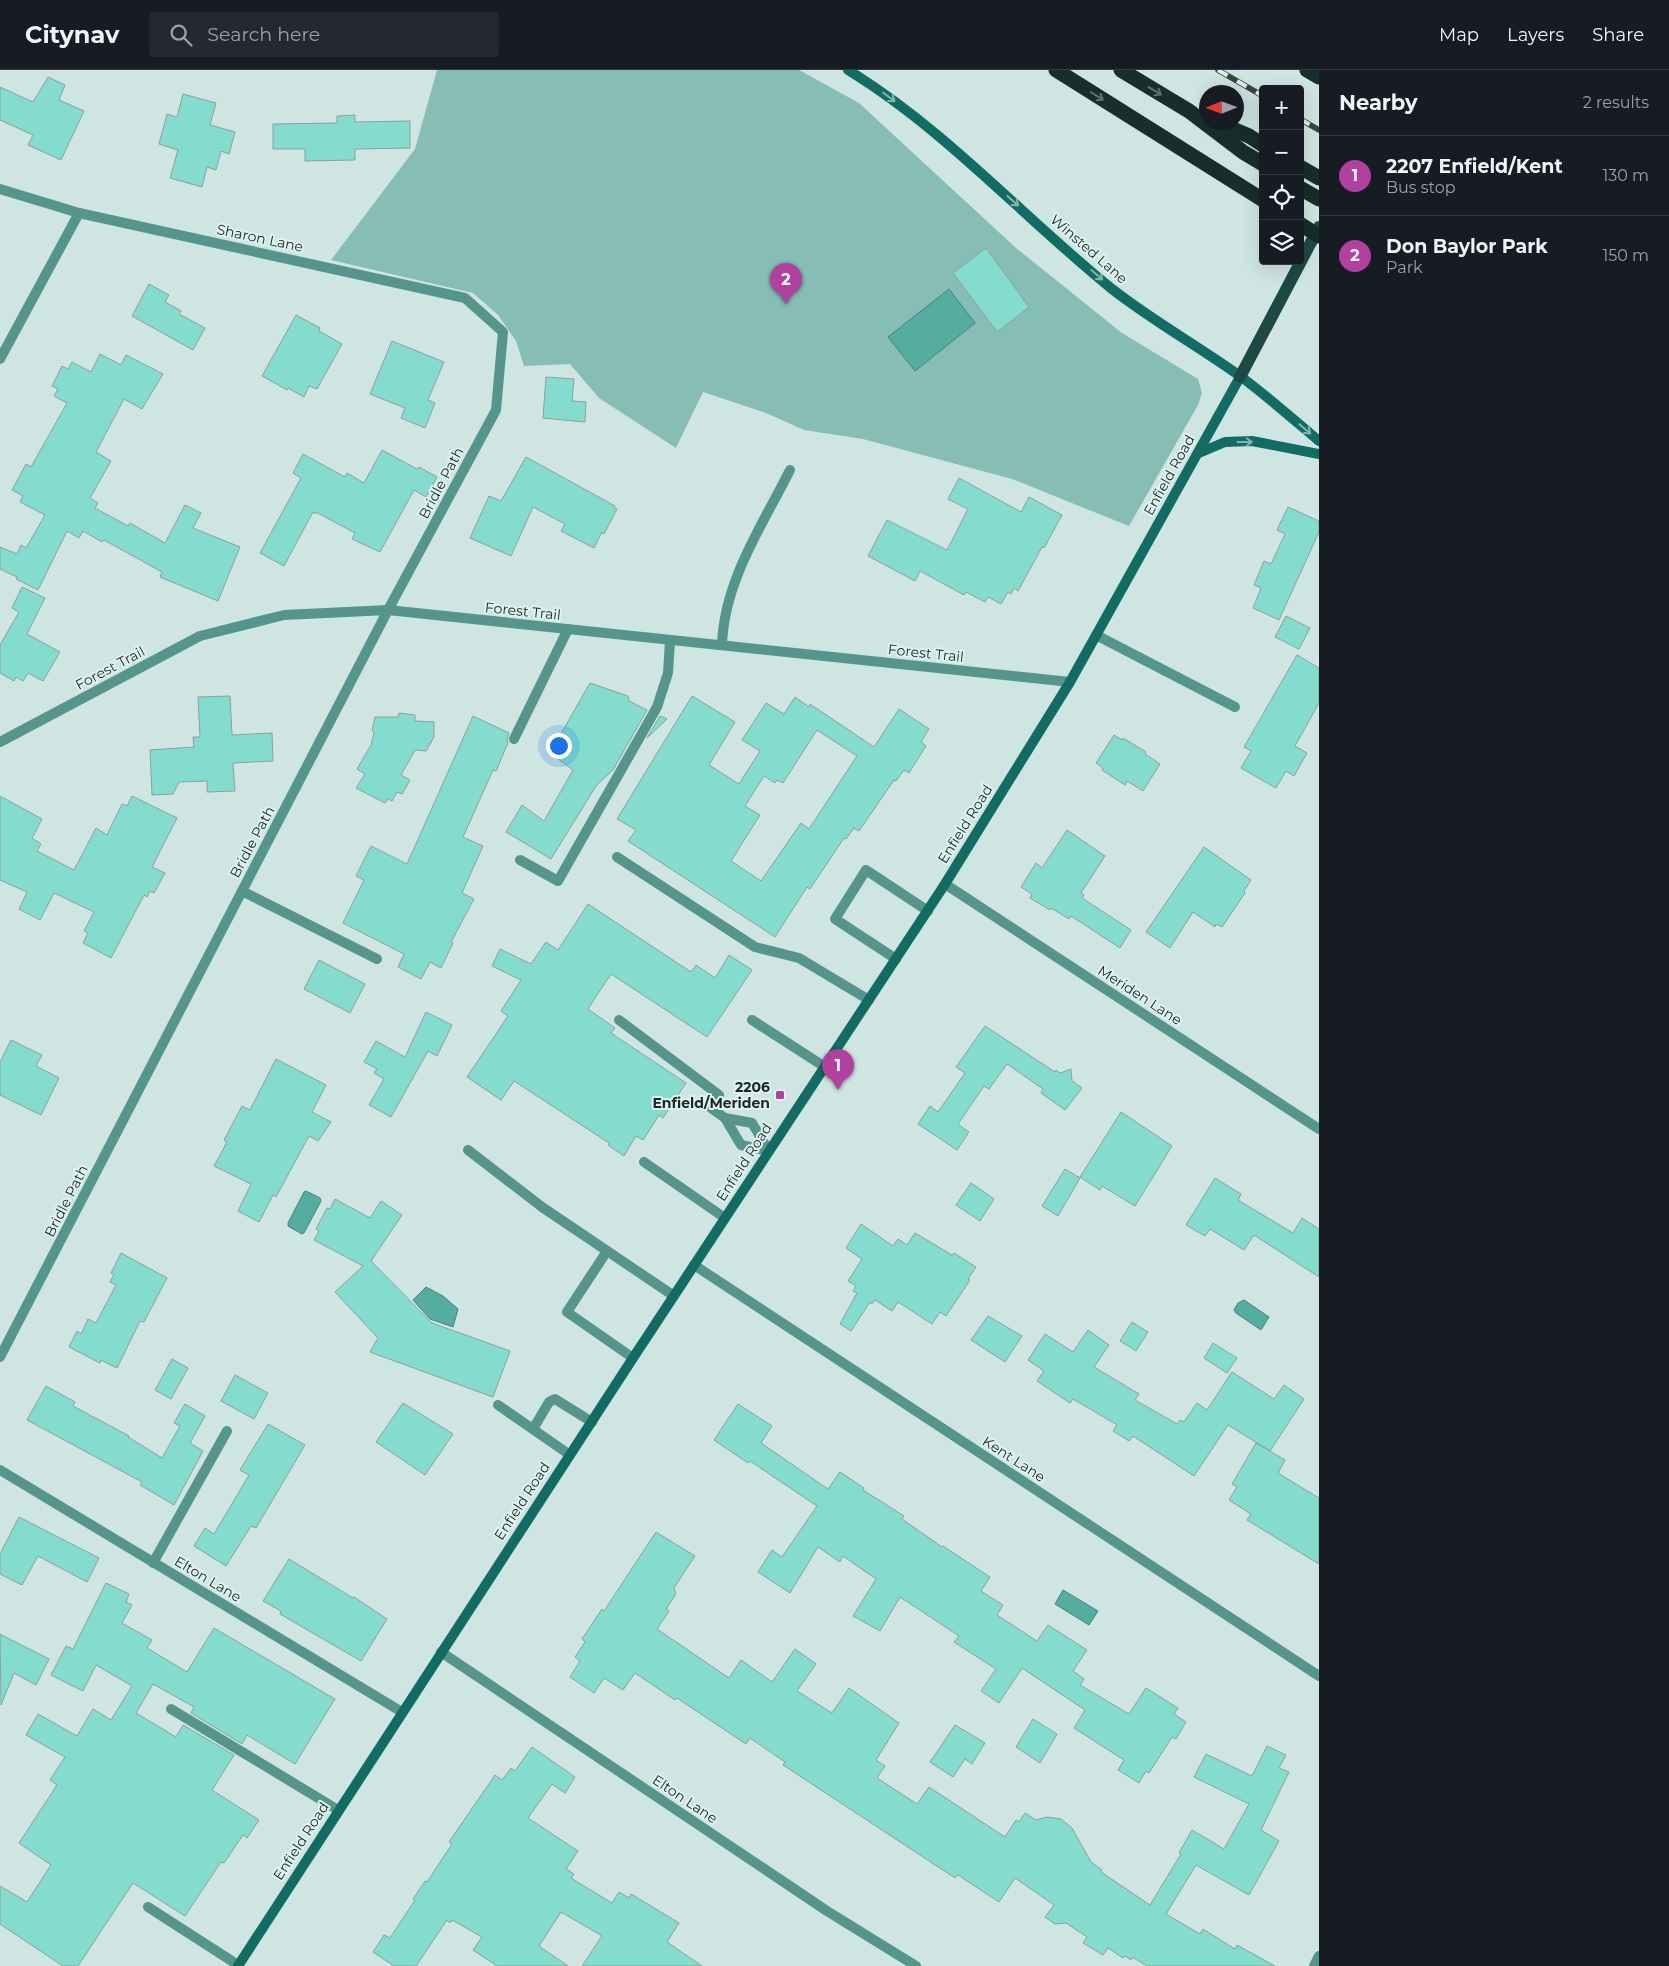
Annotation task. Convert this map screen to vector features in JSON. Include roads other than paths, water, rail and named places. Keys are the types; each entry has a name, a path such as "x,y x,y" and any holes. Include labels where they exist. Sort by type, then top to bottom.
{"highway":[{"path":"1056,70 1259,198"},
{"path":"1121,70 1199,116"},
{"path":"1307,70 1319,77"},
{"path":"1189,111 1243,152 1259,162"},
{"path":"1235,130 1259,142"},
{"path":"1304,169 1319,178"},
{"path":"1304,190 1319,199"},
{"path":"1304,227 1319,236"}],"main road":[{"name":"Enfield Road","path":"1240,376 1319,227"}],"street":[{"name":"Winsted Lane","path":"848,70 872,85 929,127 1112,288 1161,325 1240,376 1319,441"},
{"name":"Sharon Lane","path":"0,189 79,213 465,298 503,332"},
{"path":"0,359 79,213"},
{"name":"Bridle Path","path":"0,1357 388,610 496,410 503,332"},
{"name":"Enfield Road","path":"238,1965 633,1358 945,884 1070,682 1199,453 1240,376"},
{"path":"1199,453 1225,442 1252,441 1319,454"},
{"path":"722,645 723,625 734,582 790,470"},
{"name":"Forest Trail","path":"0,742 200,636 284,615 388,610 1070,682"},
{"path":"514,739 568,629"},
{"path":"1096,635 1235,707"},
{"path":"520,860 558,881 657,707 668,673 670,640"},
{"path":"617,857 756,948 799,958 869,1000"},
{"path":"896,959 835,919 866,870 928,910"},
{"name":"Meriden Lane","path":"945,884 1319,1129"},
{"path":"242,891 377,959"},
{"path":"619,1020 719,1095 710,1108 725,1118 752,1122 769,1151"},
{"path":"752,1020 825,1067"},
{"path":"725,1118 741,1145 769,1151"},
{"path":"468,1150 542,1207 674,1296"},
{"path":"644,1162 725,1218"},
{"path":"607,1251 566,1312 633,1358"},
{"name":"Kent Lane","path":"694,1265 1319,1676"},
{"path":"533,1429 550,1402 555,1399 592,1422"},
{"path":"498,1404 570,1455"},
{"path":"154,1562 227,1431"},
{"name":"Elton Lane","path":"0,1470 402,1712"},
{"name":"Elton Lane","path":"441,1652 819,1906 916,1966"},
{"path":"170,1709 338,1810"},
{"path":"148,1907 238,1965"},
{"path":"1314,1966 1319,1956"}],"railway":[{"path":"1218,70 1259,94"},
{"path":"1304,121 1319,130"}],"place":[{"name":"Don Baylor Park","path":"786,304"},
{"name":"2207 Enfield/Kent","path":"838,1090"},
{"name":"2206 Enfield/Meriden","path":"780,1095"}]}
